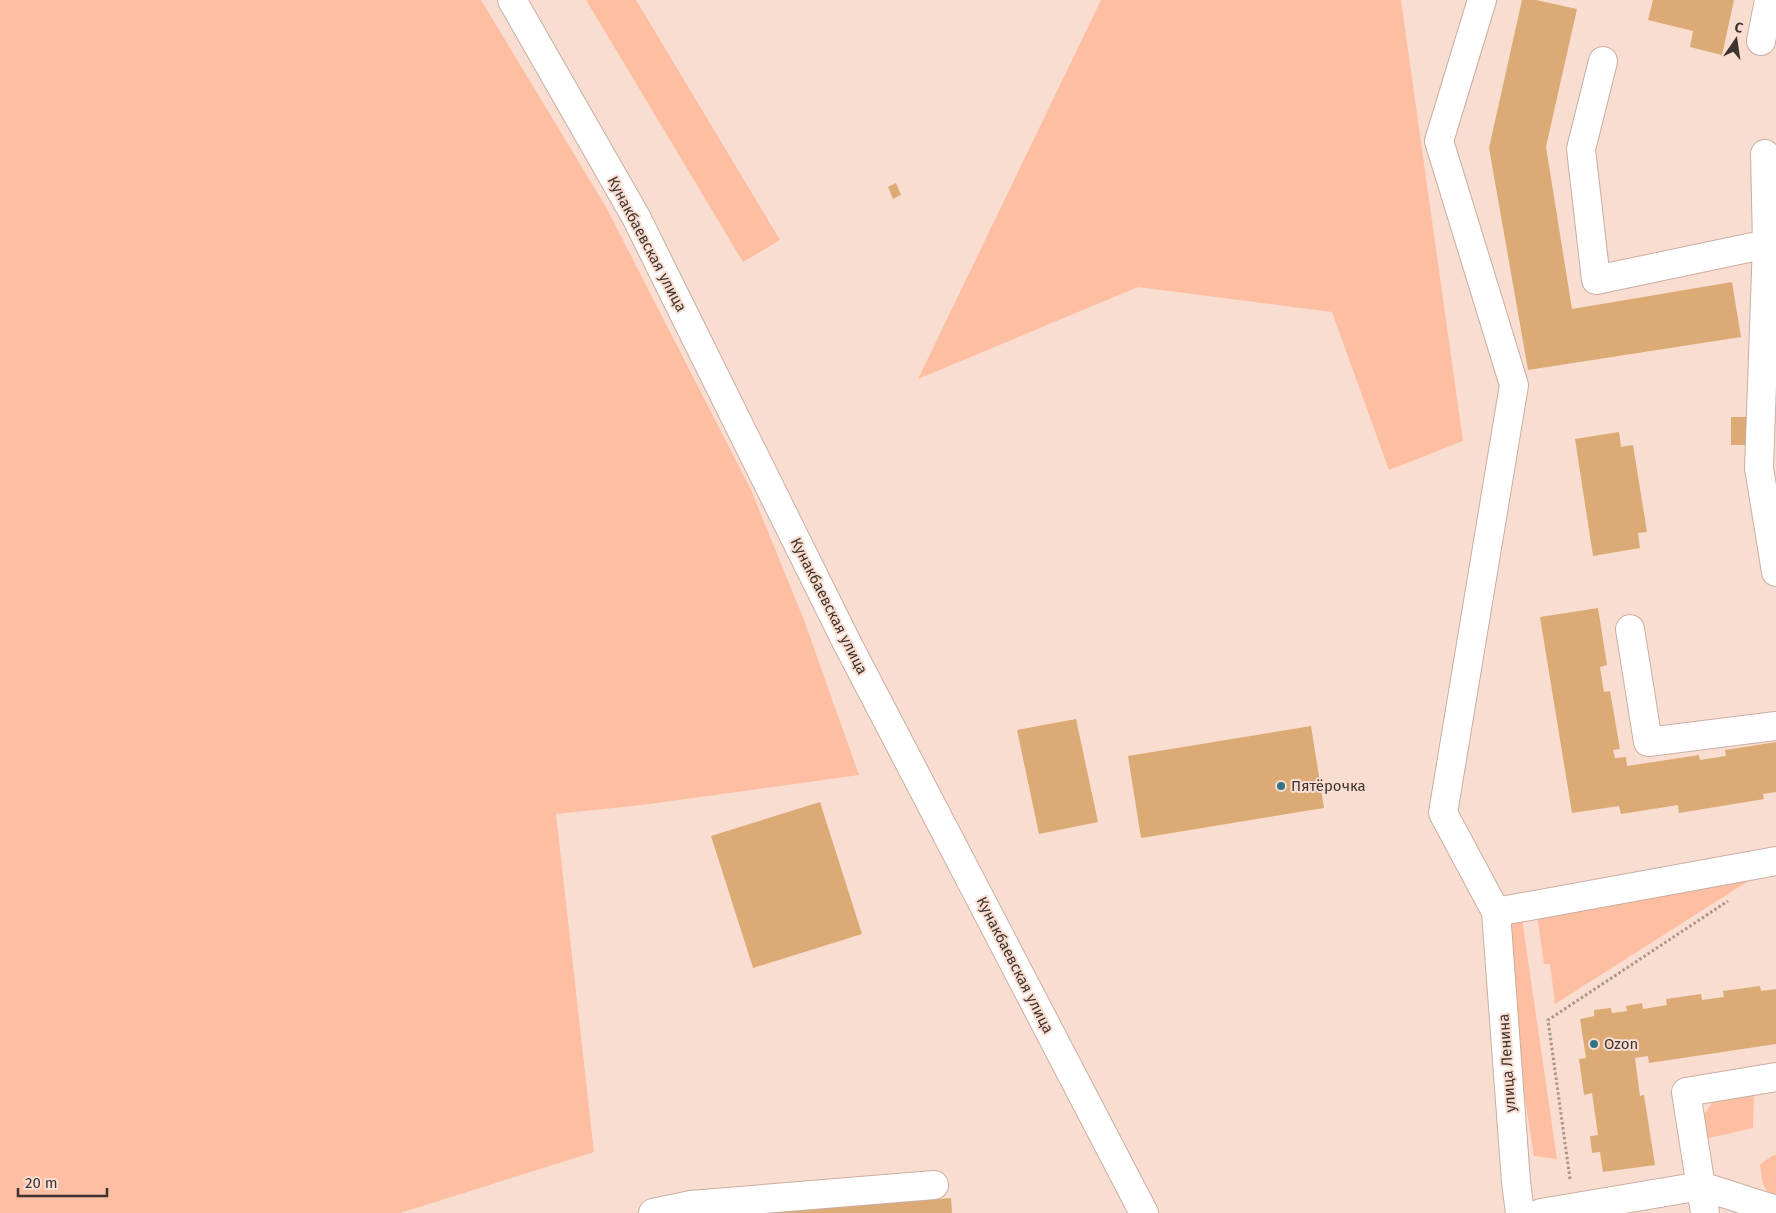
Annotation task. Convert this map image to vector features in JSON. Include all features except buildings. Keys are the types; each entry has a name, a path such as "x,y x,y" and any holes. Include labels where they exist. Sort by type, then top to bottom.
{"main road":[{"name":"Кунакбаевская улица","path":"512,0 636,217 846,641 1144,1213"},
{"path":"1482,0 1439,141 1514,385 1443,813 1496,912 1776,861"},
{"path":"1761,42 1769,0"},
{"path":"1603,61 1581,149 1596,280 1767,244"},
{"path":"1765,154 1767,244 1759,468 1773,529 1776,572"},
{"path":"1630,629 1648,742 1776,726"},
{"name":"улица Ленина","path":"1496,912 1516,1182 1520,1213"},
{"path":"1705,1213 1686,1092 1776,1077"},
{"path":"653,1213 691,1205 934,1185"},
{"path":"1701,1186 1723,1213"},
{"path":"1541,1213 1701,1186 1776,1210"}],"path":[{"path":"1575,1208 1548,1020 1733,898"}],"shaded area":[{"path":"0,0 481,0 606,207 751,490 804,620 859,775 642,805 556,814 594,1152 400,1213 0,1213"},
{"path":"586,0 636,0 780,240 743,262"},
{"path":"1101,0 1401,0 1463,441 1389,470 1332,312 1138,287 918,379"},
{"path":"1758,875 1555,1004 1550,964 1544,964 1536,908"},
{"path":"1522,919 1557,1159 1534,1156 1501,948 1511,921"},
{"path":"1754,1093 1753,1128 1705,1139 1701,1119 1716,1097"},
{"path":"1776,1155 1776,1196 1765,1188 1760,1164"}],"place":[{"name":"Пятёрочка","path":"1281,786"},
{"name":"Ozon","path":"1594,1044"}]}
